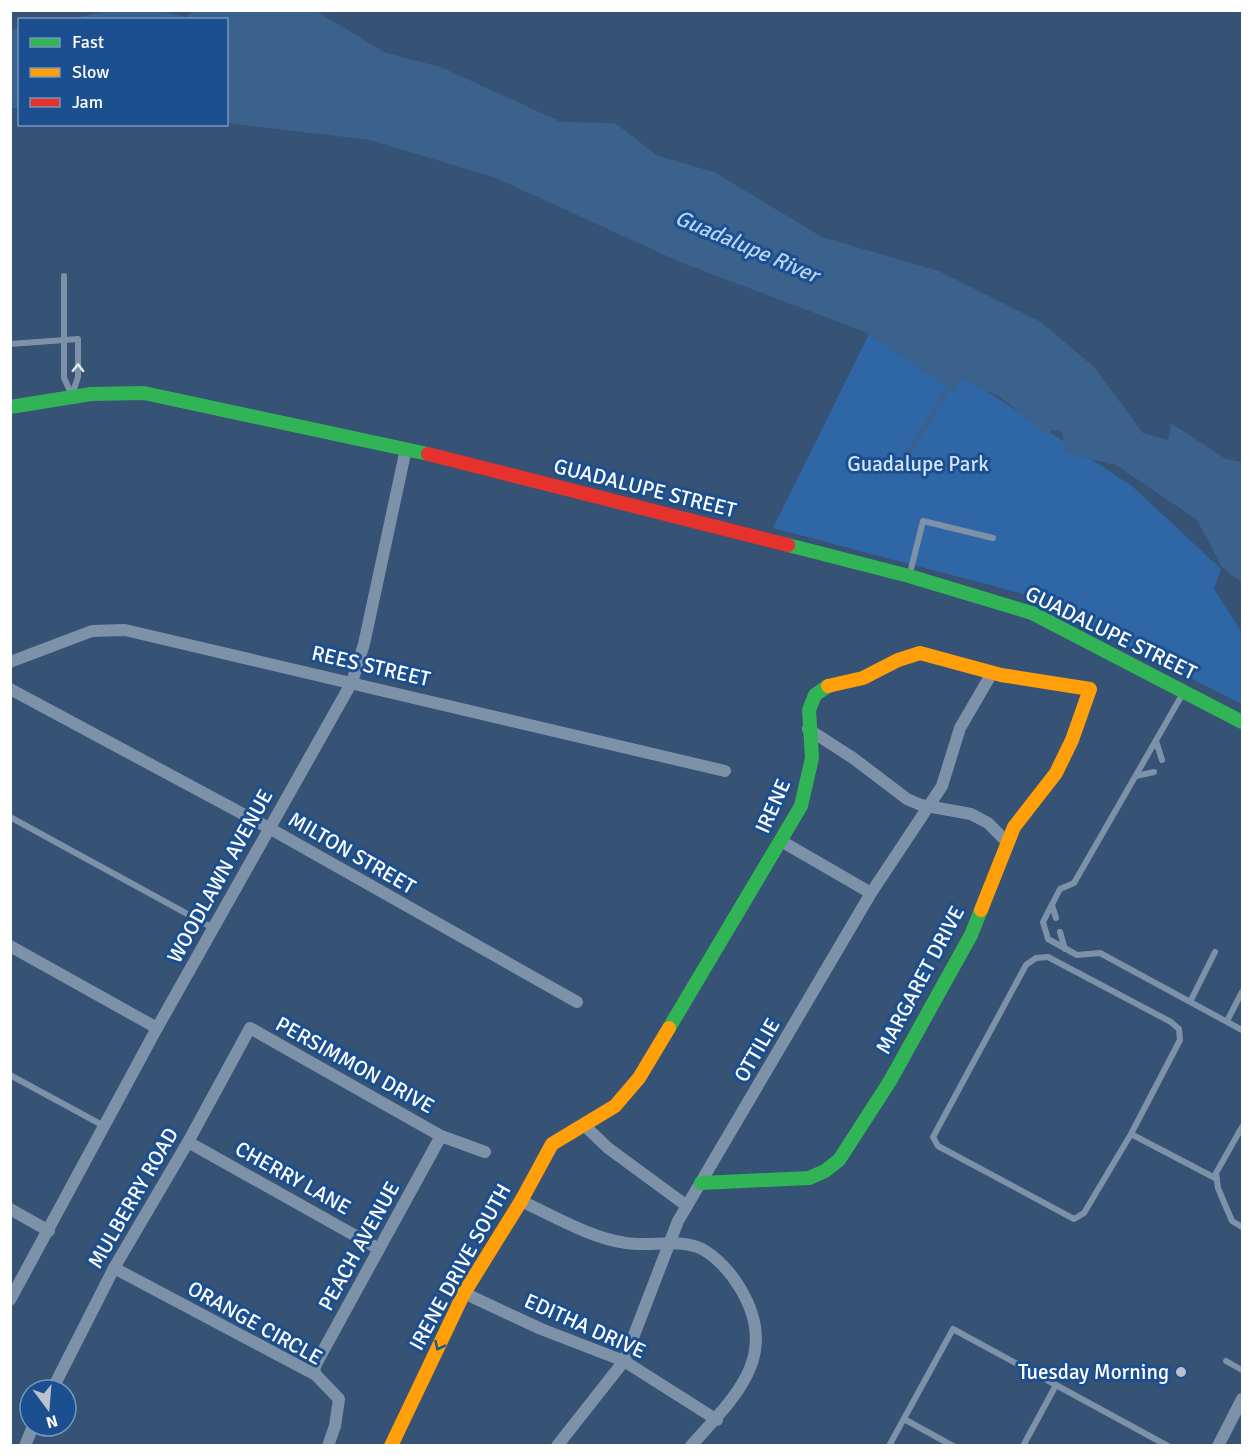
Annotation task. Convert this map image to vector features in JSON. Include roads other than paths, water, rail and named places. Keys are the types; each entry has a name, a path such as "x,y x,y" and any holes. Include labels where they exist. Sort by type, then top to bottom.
{"street":[{"name":"GUADALUPE STREET","path":"10,407 72,396 144,393 406,449 909,576 1032,613 1242,722"},
{"name":"WOODLAWN AVENUE","path":"10,1300 157,1028 352,682 363,644 406,449"},
{"name":"REES STREET","path":"10,662 92,631 124,630 725,771"},
{"name":"IRENE","path":"585,1126 615,1106 639,1078 782,842 804,794 812,758 808,729 809,710 815,695 829,685 863,678 898,660 920,653 992,673 1090,688"},
{"name":"OTTILIE","path":"557,1446 624,1360 668,1244 687,1206 871,893 942,786 960,728 992,673"},
{"name":"MARGARET DRIVE","path":"702,1183 809,1178 825,1171 839,1160 890,1081 971,935 1014,827 1056,772 1072,740 1090,688"},
{"name":"MILTON STREET","path":"10,690 269,828 577,1002"},
{"path":"808,729 908,798 928,806 971,814 988,823 1008,843"},
{"path":"782,842 871,893"},
{"path":"10,946 157,1028"},
{"name":"PERSIMMON DRIVE","path":"250,1028 441,1136 486,1152"},
{"name":"MULBERRY ROAD","path":"58,1378 114,1268 188,1142 250,1028"},
{"path":"585,1126 608,1148 687,1206"},
{"name":"IRENE DRIVE SOUTH","path":"390,1446 464,1293 521,1201 544,1154 552,1144 585,1126"},
{"name":"PEACH AVENUE","path":"316,1375 314,1370 317,1362 441,1136"},
{"name":"CHERRY LANE","path":"188,1142 379,1249"},
{"path":"521,1201 601,1237 626,1243 681,1243 703,1250 716,1260 738,1284 747,1299 755,1325 755,1350 739,1392 692,1446"},
{"path":"10,1209 49,1231"},
{"name":"ORANGE CIRCLE","path":"114,1268 316,1375 339,1399 340,1406 329,1441"},
{"name":"EDITHA DRIVE","path":"464,1293 541,1329 624,1360 717,1420"},
{"path":"1218,1446 1242,1400"}],"lane":[{"path":"64,276 64,378 72,396"},
{"path":"10,344 78,339 78,377 72,396"},
{"path":"909,576 922,521 993,538"},
{"path":"1184,692 1074,883 1060,889 1043,922 1048,939 1065,949 1077,955 1100,954 1191,1000 1242,1030"},
{"path":"1156,741 1162,760"},
{"path":"1136,776 1154,772"},
{"path":"10,817 213,928"},
{"path":"1052,905 1056,918"},
{"path":"1060,932 1065,949"},
{"path":"1191,1000 1215,952"},
{"path":"1048,957 1171,1022 1179,1029 1180,1040 1131,1134 1084,1213 1074,1219 938,1146 933,1137 1026,965 1036,958 1048,957"},
{"path":"1227,1021 1242,992"},
{"path":"10,1075 105,1126"},
{"path":"1242,1127 1216,1173 1218,1188 1232,1221 1242,1227"},
{"path":"1131,1134 1217,1179"},
{"path":"889,1446 953,1329 1168,1446"},
{"path":"1226,1361 1242,1370"},
{"path":"1023,1446 1056,1385"},
{"path":"904,1419 953,1446"}],"water":[{"name":"Guadalupe River","path":"109,10 160,11 186,17 194,10 316,11 386,53 441,67 561,122 615,123 658,156 714,172 822,237 939,271 1041,322 1094,367 1143,433 1168,440 1171,423 1226,459 1242,462 1242,583 1221,566 1197,520 1116,465 1073,455 1065,448 1062,431 1051,430 1047,435 999,396 959,379 956,392 865,332 680,262 496,178 370,140 228,123 228,18 75,18"},
{"path":"18,28 18,108 11,108 11,29"}],"waterway":[{"path":"900,467 949,387 949,381"}],"place":[{"name":"Tuesday Morning","path":"1181,1372"}],"park label":[{"name":"Guadalupe Park","path":"918,464"}]}
